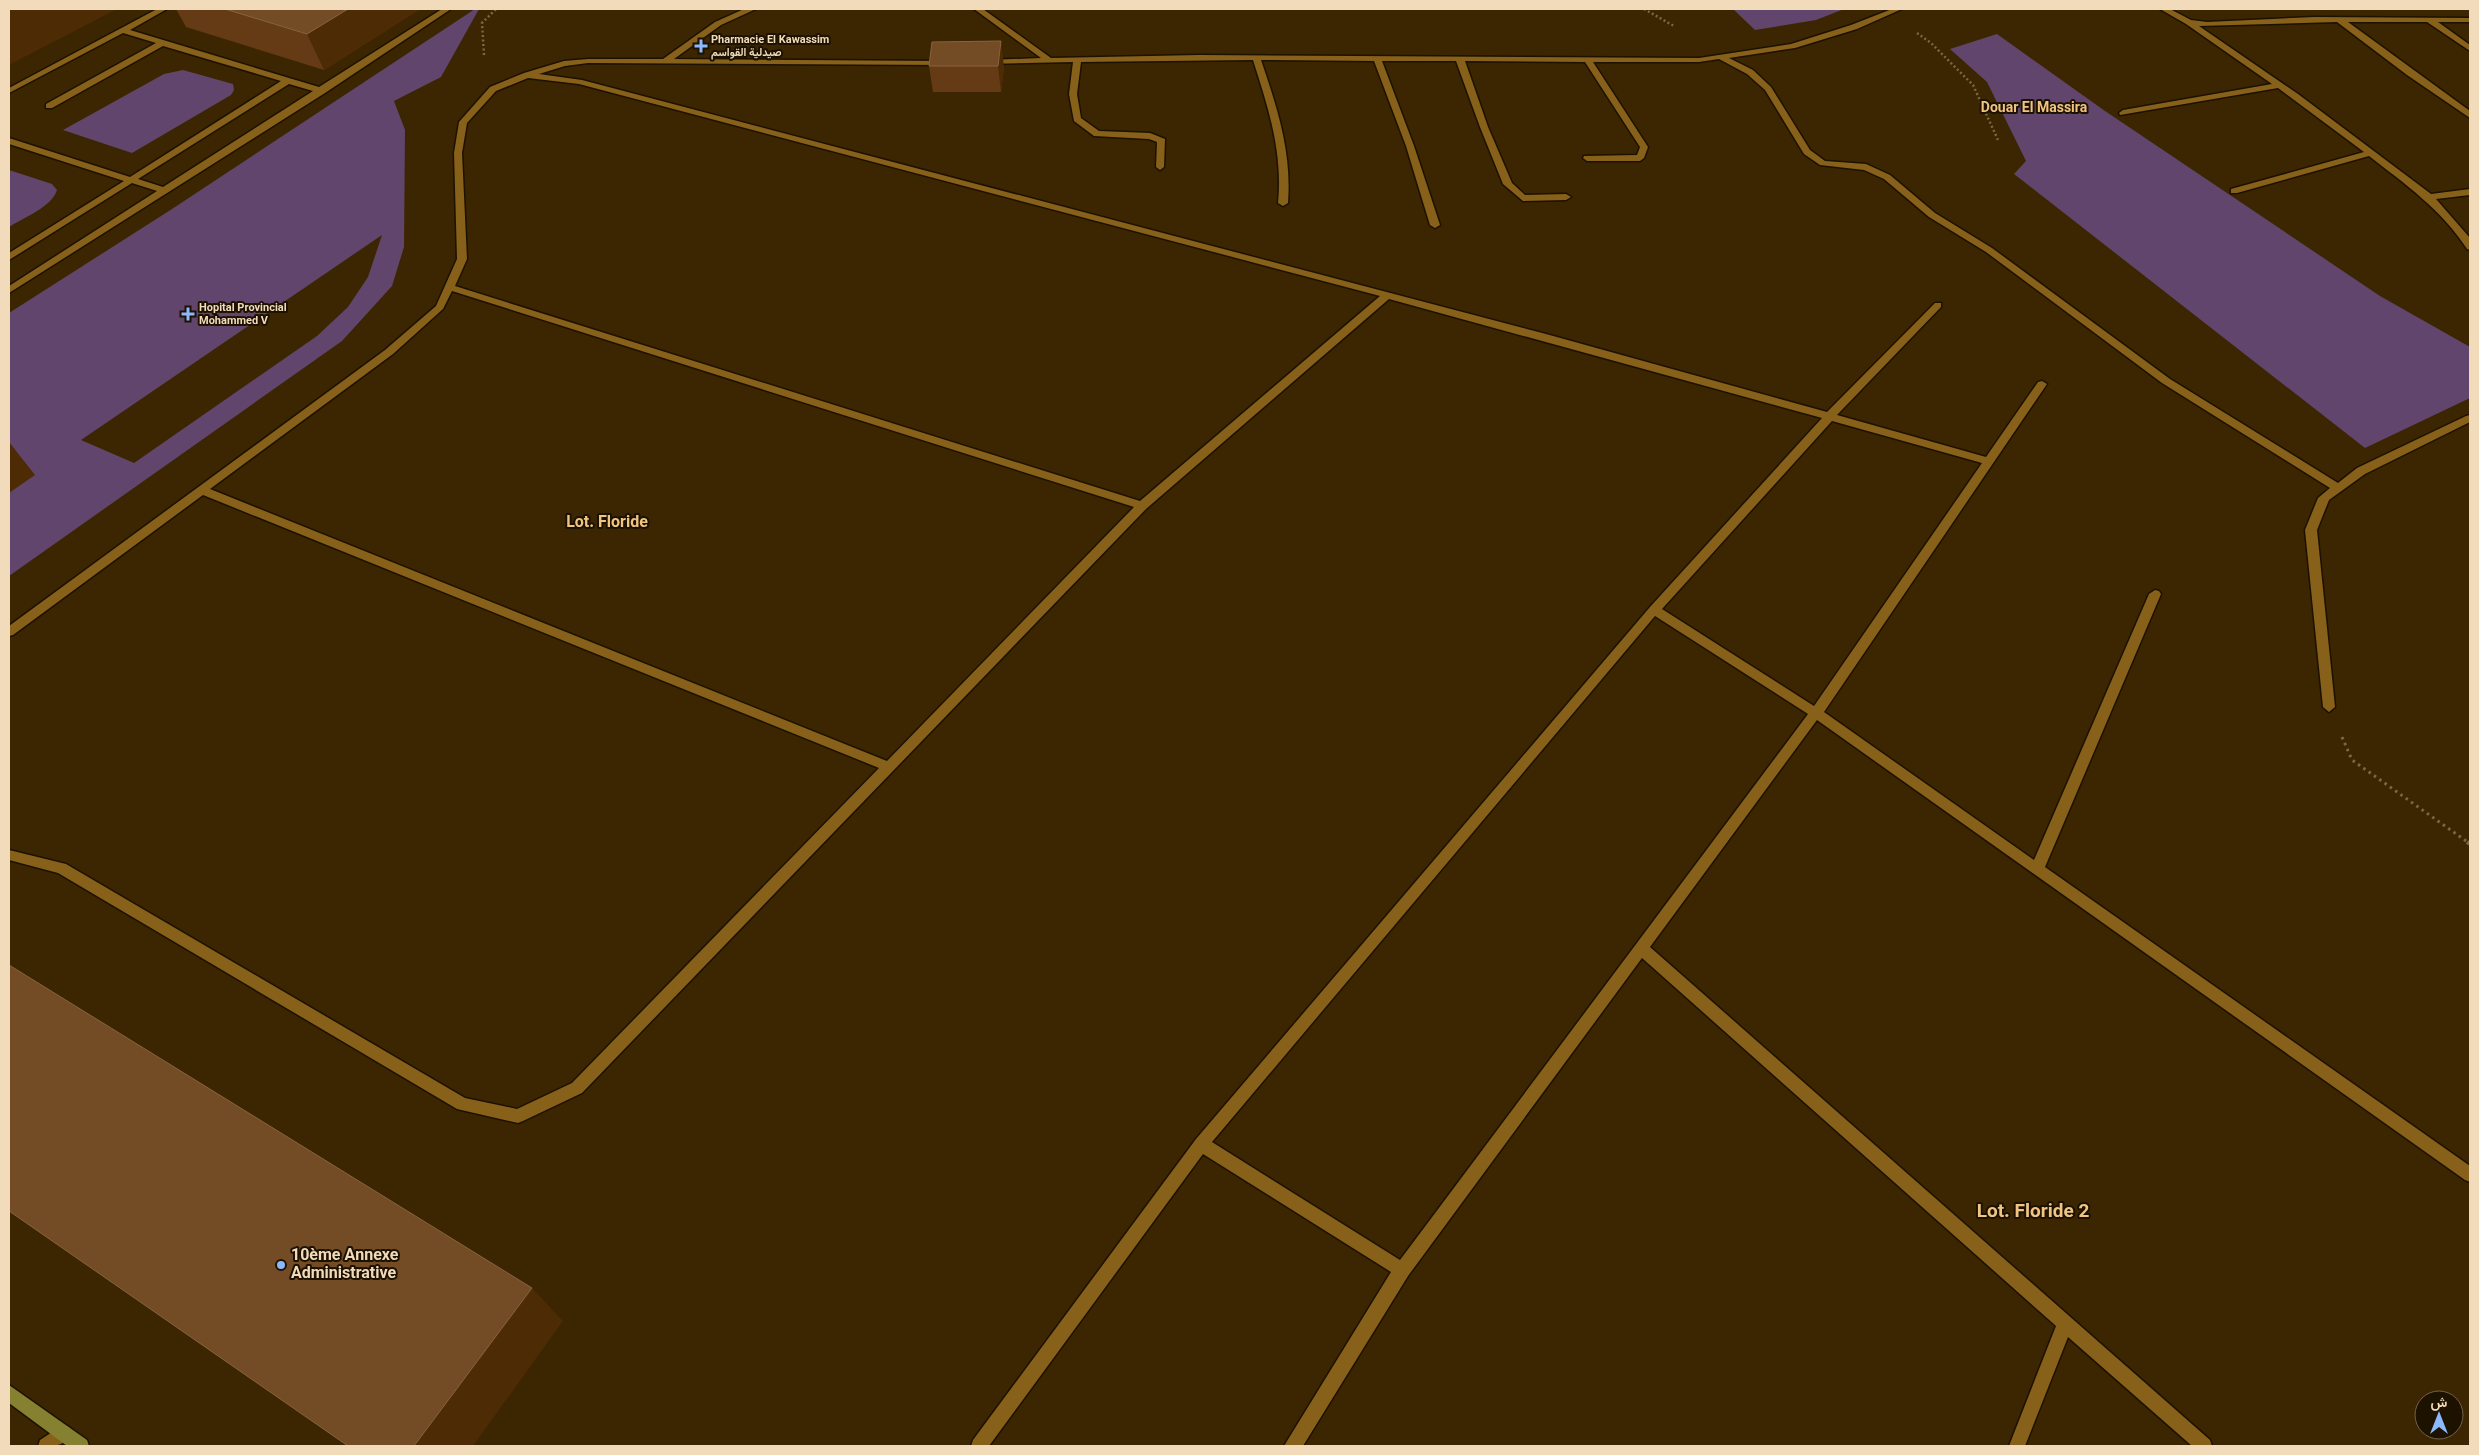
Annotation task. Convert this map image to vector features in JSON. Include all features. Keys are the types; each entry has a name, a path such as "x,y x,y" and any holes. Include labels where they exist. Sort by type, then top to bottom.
{"street":[{"path":"9,91 163,9"},
{"path":"9,290 322,91 447,9"},
{"path":"666,60 711,27 733,14 752,9"},
{"path":"978,9 1050,60"},
{"path":"977,62 1256,57 1699,60 1792,46 1854,27 1898,9"},
{"path":"2164,9 2189,22 2279,85 2429,197 2466,239 2470,247"},
{"path":"2368,9 2381,19"},
{"path":"2189,22 2207,24 2339,19 2470,20"},
{"path":"2339,19 2410,73 2470,115"},
{"path":"2428,19 2470,49"},
{"path":"124,31 322,91"},
{"path":"49,106 162,43"},
{"path":"1256,57 1280,135 1287,181 1283,203"},
{"path":"1378,57 1410,146 1434,225"},
{"path":"1459,57 1484,127 1508,184 1523,198 1566,197"},
{"path":"1721,57 1750,72 1768,89 1807,152 1823,163 1866,168 1887,177 1932,215 1989,250 2166,381 2338,488"},
{"path":"1077,60 1073,94 1077,119 1097,134 1150,136 1162,141 1160,167"},
{"path":"1587,158 1640,158 1644,147 1588,60"},
{"path":"9,632 390,352 440,307 462,260 458,152 463,122 493,89 527,75 564,64 588,61 959,63"},
{"path":"527,75 579,82 1388,295 1989,461"},
{"path":"9,257 288,81"},
{"path":"2122,113 2279,85"},
{"path":"9,141 130,182 165,191"},
{"path":"2234,191 2370,153"},
{"path":"2429,197 2470,192"},
{"path":"449,287 1142,506"},
{"path":"9,856 61,868 462,1104 518,1116 577,1088 1142,506 1388,295"},
{"path":"980,1446 1201,1144 1654,610 1829,416 1938,305"},
{"path":"1293,1446 1402,1270 1816,713 2042,384"},
{"path":"2329,707 2310,530 2324,498 2361,471 2470,418"},
{"path":"201,490 890,766"},
{"path":"2037,869 2154,594"},
{"path":"1654,610 1816,713 2470,1175"},
{"path":"1642,948 2204,1446"},
{"path":"1201,1144 1402,1270"},
{"path":"2017,1446 2066,1324"},
{"path":"9,1394 81,1446"},
{"path":"46,1446 63,1433"}],"path":[{"path":"493,89 485,64 482,24 496,9"},
{"path":"1888,13 1931,43 1973,85 1998,140"},
{"path":"2329,707 2352,760 2470,844"}],"shaded area":[{"path":"475,9 479,9 441,77 394,101 405,130 404,247 392,286 342,341 9,576 9,313 172,209","holes":["382,235 368,277 348,307 317,336 134,463 81,440"]},
{"path":"1733,9 1844,9 1816,20 1755,30"},
{"path":"1997,34 2105,111 2380,296 2470,347 2470,398 2365,448 2014,174 2026,161 1987,82 1950,49"},
{"path":"183,70 233,84 234,90 231,95 132,153 63,130 164,74"},
{"path":"9,170 52,184 57,190 43,207 9,227"}],"building":[{"path":"225,9 348,9 307,34"},
{"path":"1001,41 998,66 929,66 932,42"},
{"name":"10ème Annexe Administrative","path":"9,965 532,1288 414,1446 348,1446 9,1211"}],"place":[{"name":"Pharmacie El Kawassim صيدلية القواسم","path":"701,46"},
{"name":"Hopital Provincial Mohammed V","path":"188,314"},
{"name":"10ème Annexe Administrative","path":"281,1265"}],"district":[{"name":"Douar El Massira","path":"2034,109"},
{"name":"Lot. Floride","path":"607,523"},
{"name":"Lot. Floride 2","path":"2033,1212"}]}
